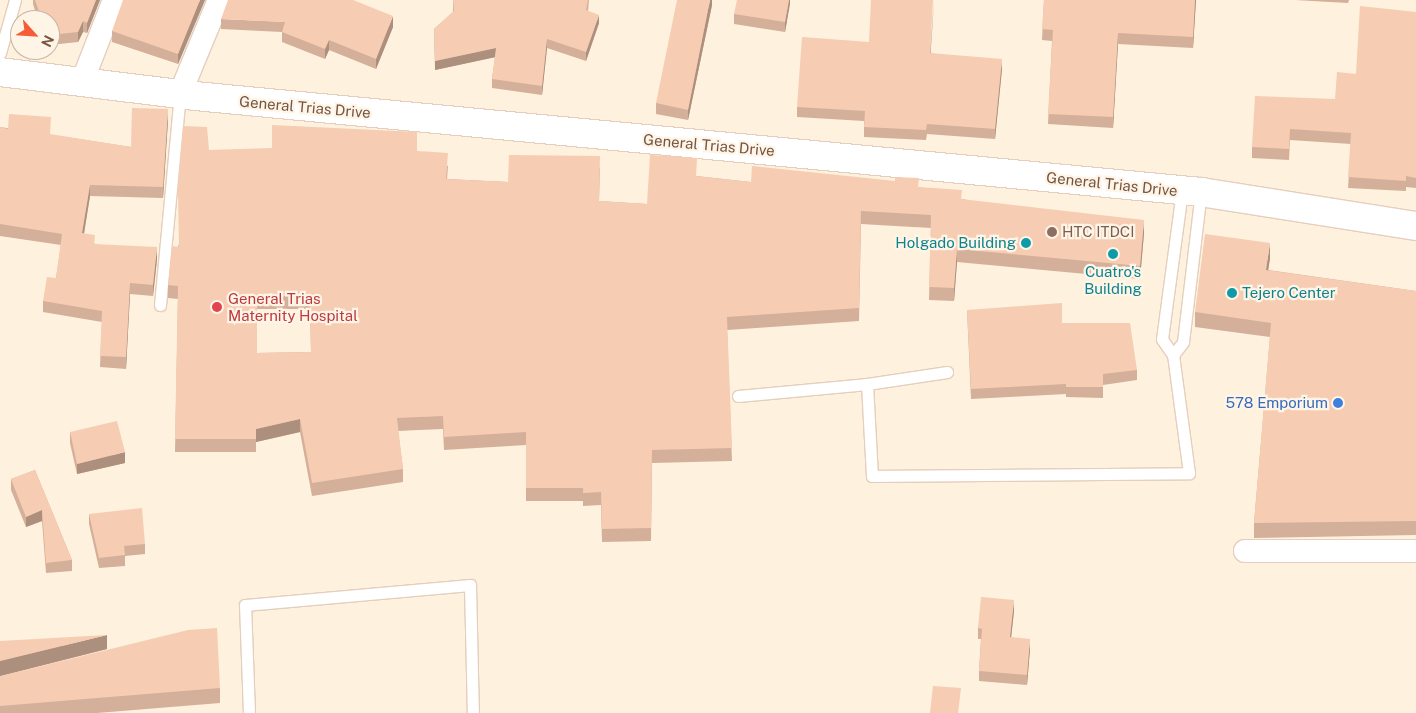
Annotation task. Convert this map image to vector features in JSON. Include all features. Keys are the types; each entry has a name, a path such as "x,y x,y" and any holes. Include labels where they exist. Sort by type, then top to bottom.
{"main road":[{"name":"General Trias Drive","path":"0,72 180,94 1192,192 1416,226"}],"street":[{"path":"82,82 114,0"},
{"path":"180,94 219,0"},
{"path":"1245,551 1416,551"}],"lane":[{"path":"0,53 15,0"},
{"path":"160,306 180,94"},
{"path":"867,384 872,476 1189,474 1173,355 1162,339 1192,192"},
{"path":"1173,355 1183,342 1192,192"},
{"path":"738,396 867,384 947,372"},
{"path":"250,713 245,605 470,585 472,713"}],"building":[{"path":"35,0 96,0 87,23 83,21 78,32 60,34 60,10 38,10"},
{"path":"123,0 200,0 178,54 112,31"},
{"path":"228,0 353,0 393,16 376,59 329,40 325,49 282,32 285,22 221,19"},
{"path":"453,0 588,0 586,10 599,15 586,52 547,39 542,86 492,79 496,48 435,61 434,29 454,11"},
{"path":"677,0 710,0 688,110 656,103"},
{"path":"737,0 789,0 785,22 734,14"},
{"path":"871,0 933,0 930,53 1002,59 995,129 927,124 926,130 864,127 865,111 797,107 802,37 869,42"},
{"path":"1044,0 1195,0 1193,37 1118,33 1113,117 1048,114 1053,30 1042,29"},
{"path":"1360,6 1416,12 1416,178 1406,176 1406,181 1348,177 1351,133 1290,129 1289,149 1252,147 1255,96 1335,99 1337,72 1356,74"},
{"path":"132,108 168,109 163,187 90,185 82,233 95,235 94,244 157,247 153,285 130,283 126,357 100,356 102,311 43,301 47,277 56,278 62,234 0,224 0,127 8,129 9,114 51,117 50,134 131,147"},
{"path":"272,125 417,132 417,151 448,153 446,179 508,182 509,155 600,156 599,201 647,204 650,155 697,158 696,176 751,182 752,166 895,181 895,177 919,178 918,187 962,190 961,199 1144,220 1140,266 957,249 954,288 929,287 931,215 861,211 859,308 727,317 732,448 652,450 651,528 602,529 601,492 583,493 583,488 526,488 526,432 444,437 443,416 397,418 403,469 312,483 300,419 256,429 256,439 175,439 178,286 168,285 172,246 179,247 178,186 183,126 207,127 209,150 272,148","holes":["257,296 310,296 311,352 257,353"]},
{"name":"578 Emporium","path":"1205,234 1270,243 1266,270 1416,291 1416,521 1254,523 1271,323 1195,312"},
{"path":"1062,303 1062,323 1130,323 1137,370 1103,374 1103,387 1066,387 1066,384 971,389 967,310"},
{"path":"117,421 125,452 77,464 70,432"},
{"path":"35,470 72,560 46,563 42,510 26,517 11,479"},
{"path":"142,508 145,544 124,546 125,555 99,558 89,514"},
{"path":"981,597 1014,600 1010,637 1030,639 1027,675 979,671 982,629 978,628"},
{"path":"217,628 220,688 0,706 0,676 188,630"},
{"path":"107,635 0,661 0,641"},
{"path":"933,686 961,688 958,713 930,713"}],"place":[{"name":"HTC ITDCI","path":"1052,232"},
{"name":"Holgado Building","path":"1026,243"},
{"name":"Cuatro's Building","path":"1113,254"},
{"name":"Tejero Center","path":"1232,293"},
{"name":"General Trias Maternity Hospital","path":"217,307"},
{"name":"578 Emporium","path":"1338,403"}]}
